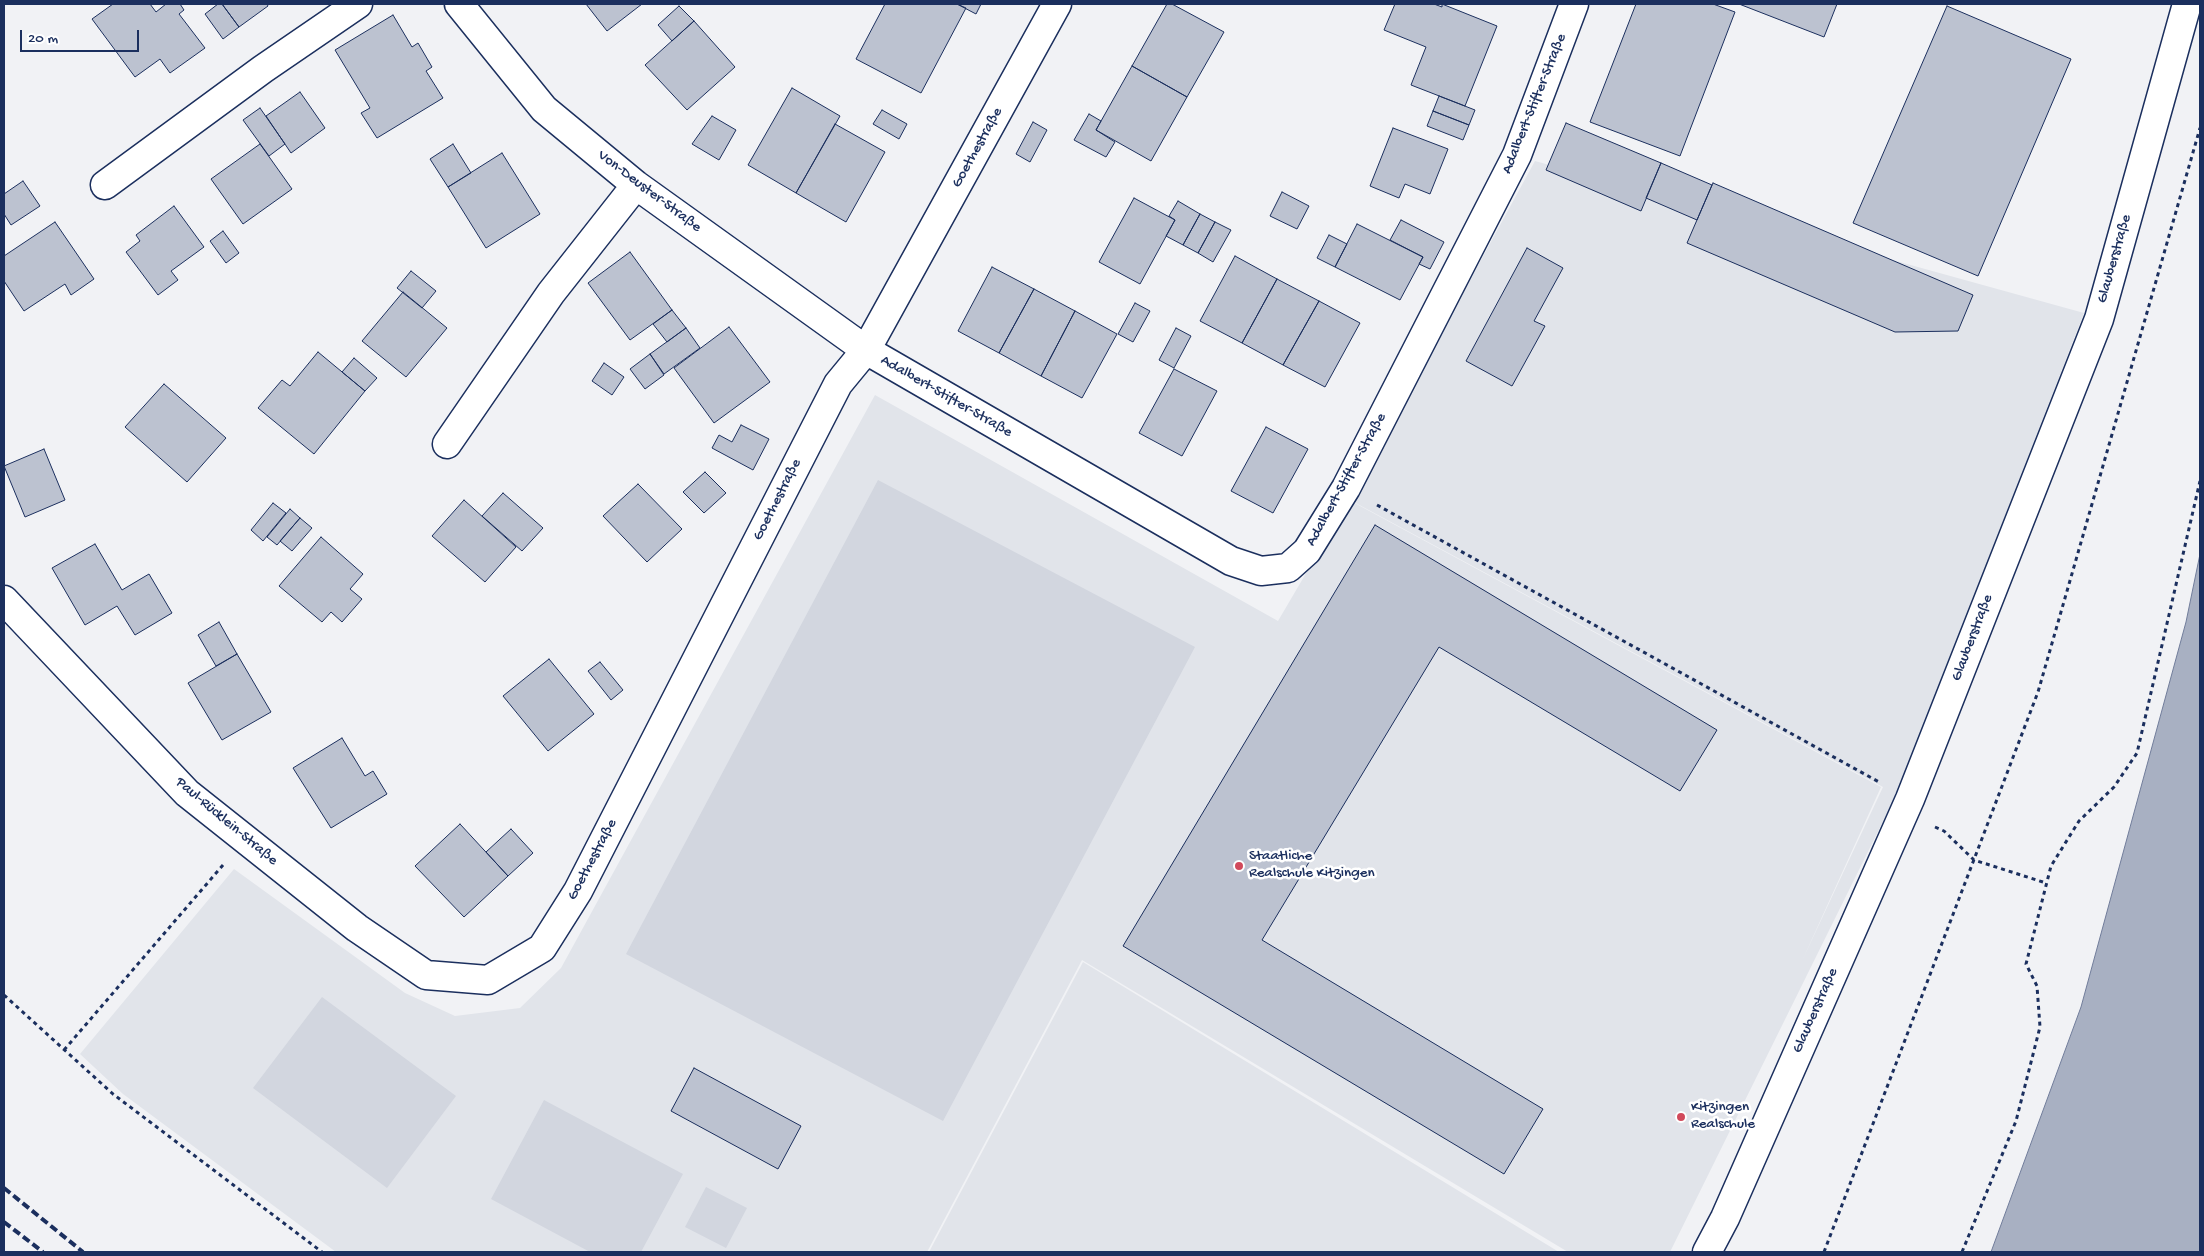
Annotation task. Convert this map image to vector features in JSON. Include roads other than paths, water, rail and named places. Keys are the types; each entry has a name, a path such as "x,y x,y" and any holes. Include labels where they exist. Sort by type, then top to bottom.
{"street":[{"path":"105,185 263,69 358,4"},
{"name":"Von-Deuster-Straße","path":"458,4 544,109 636,185 866,350"},
{"name":"Goethestraße","path":"488,980 542,948 578,891 838,384 866,350 1057,4"},
{"name":"Adalbert-Stifter-Straße","path":"866,350 1231,561 1261,571 1288,568 1307,551 1346,488 1517,156 1574,4"},
{"name":"Glauberstraße","path":"1707,1252 1725,1218 1906,806 2099,318 2187,4"},
{"path":"448,444 551,293 636,185"},
{"name":"Paul-Rücklein-Straße","path":"4,600 188,793 357,928 426,975 488,980"}],"water":[{"path":"2200,554 2200,1252 1991,1252 2081,1007 2186,622"}],"railway":[{"path":"4,1188 83,1252"},
{"path":"4,1222 43,1252"}],"place":[{"name":"Staatliche Realschule Kitzingen","path":"1239,866"},
{"name":"Kitzingen Realschule","path":"1681,1117"}]}
